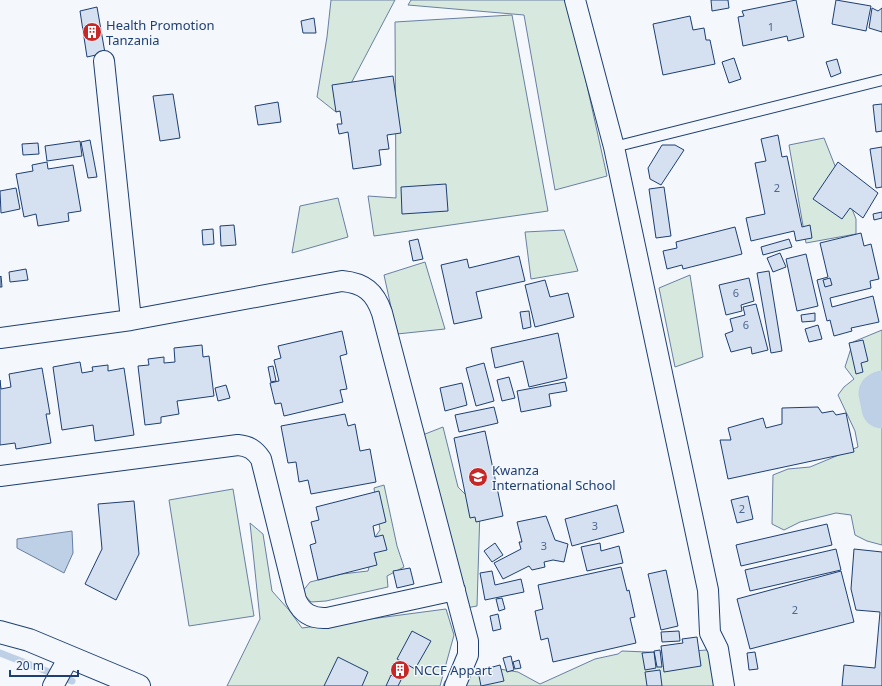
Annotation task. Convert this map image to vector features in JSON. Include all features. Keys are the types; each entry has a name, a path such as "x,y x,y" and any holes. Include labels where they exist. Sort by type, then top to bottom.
{"street":[{"path":"576,0 614,147 708,590 710,633 718,649 724,686"},
{"path":"104,61 131,320"},
{"path":"0,338 131,320 342,281 353,282 364,286 379,302 468,641 468,655 455,686"},
{"path":"0,476 245,445 252,448 261,459 296,600 304,613 319,619 327,618 455,590"},
{"path":"0,632 29,640 139,686"},
{"path":"53,686 69,657"}],"lane":[{"path":"614,147 882,80"}],"shaded area":[{"path":"331,0 395,0 336,112 317,97 327,37"},
{"path":"411,0 568,0 607,176 555,190 524,15 408,5"},
{"path":"512,15 548,211 374,236 368,196 396,198 395,22"},
{"path":"824,138 856,219 856,234 806,243 789,145"},
{"path":"338,198 348,237 292,253 300,206"},
{"path":"564,230 578,271 531,279 525,232"},
{"path":"425,262 445,329 397,334 384,275"},
{"path":"690,275 703,357 675,367 659,288"},
{"path":"882,330 882,545 867,541 855,535 851,515 836,513 800,522 784,530 772,524 773,475 788,469 810,467 858,447 855,431 838,395 844,387 854,379 845,367 853,342"},
{"path":"443,427 458,487 480,509 477,606 466,608 420,436"},
{"path":"384,485 397,546 404,567 387,576 388,587 326,601 311,602 302,592 310,582 342,574 368,571 372,556 373,540 380,530 374,488"},
{"path":"233,489 254,616 189,626 169,500"},
{"path":"250,523 263,534 272,591 289,610 302,628 446,609 454,635 440,686 227,686 260,619"},
{"path":"718,649 729,686 443,686 445,681 459,677 459,675 493,668 518,672 540,684 595,659 618,654 622,651 671,653"}],"water":[{"path":"72,531 73,553 64,573 17,548 17,539"}],"building":[{"path":"711,0 728,0 729,8 712,11"},
{"path":"796,0 804,37 788,41 787,36 743,46 738,17 744,16 742,11"},
{"path":"836,0 871,6 866,31 832,24"},
{"name":"Health Promotion Tanzania","path":"97,7 105,53 87,57 80,11"},
{"path":"872,8 878,11 882,8 882,32 869,28"},
{"path":"690,16 693,30 704,28 706,40 710,40 715,64 663,75 653,24"},
{"path":"314,18 316,33 303,33 301,21"},
{"path":"734,58 741,79 729,83 722,62"},
{"path":"837,59 841,73 831,77 826,62"},
{"path":"393,76 401,133 387,135 389,149 379,150 381,165 353,169 348,132 339,134 337,124 342,124 340,111 336,112 332,85"},
{"path":"173,94 180,138 160,141 153,96"},
{"path":"278,102 281,122 258,125 255,106"},
{"path":"882,104 882,131 876,132 873,105"},
{"path":"778,135 782,157 787,156 802,227 810,225 812,238 796,241 794,231 751,241 746,218 765,214 755,163 766,161 761,139"},
{"path":"90,140 97,177 88,178 81,142"},
{"path":"80,141 82,156 47,161 45,146"},
{"path":"38,143 39,154 23,155 22,144"},
{"path":"662,145 675,145 684,150 661,185 650,179 648,168"},
{"path":"882,147 882,187 876,188 870,149"},
{"path":"47,162 48,169 73,165 81,211 68,213 69,221 38,226 36,214 24,217 16,174 33,171 32,165"},
{"path":"838,162 878,193 863,218 850,208 842,219 813,199"},
{"path":"446,184 448,211 402,214 401,187"},
{"path":"664,187 671,236 656,238 649,189"},
{"path":"16,188 20,209 1,213 0,191"},
{"path":"882,212 882,218 874,220 873,214"},
{"path":"234,225 236,245 221,246 220,226"},
{"path":"735,227 742,254 683,269 682,265 667,269 663,251 677,248 676,242"},
{"path":"213,229 214,244 203,245 202,230"},
{"path":"861,233 864,246 871,244 879,279 870,281 871,288 830,298 832,307 873,296 879,322 851,328 852,331 834,336 830,320 827,321 817,280 828,277 820,243"},
{"path":"418,239 423,259 413,261 409,241"},
{"path":"789,239 792,247 763,255 761,247"},
{"path":"780,253 786,267 773,272 767,258"},
{"path":"806,254 818,306 797,311 786,259"},
{"path":"519,256 525,281 476,292 482,318 454,324 441,265 467,259 469,268"},
{"path":"26,269 28,280 10,282 9,272"},
{"path":"769,271 782,351 771,353 757,273"},
{"path":"1,276 2,287 0,287 0,277"},
{"path":"749,278 754,301 741,305 742,311 726,315 719,285"},
{"path":"830,278 832,285 825,287 823,280"},
{"path":"545,280 550,297 568,293 574,317 535,327 525,285"},
{"path":"756,304 768,350 752,354 751,347 731,352 725,334 733,331 730,319 745,315 743,307"},
{"path":"529,311 531,327 523,329 520,312"},
{"path":"815,313 815,321 802,322 801,315"},
{"path":"818,325 822,339 809,342 805,329"},
{"path":"342,331 347,354 340,356 347,389 340,390 343,402 284,416 281,403 275,404 270,383 279,381 274,360 281,358 278,346"},
{"path":"558,333 567,378 529,387 523,361 495,368 491,348"},
{"path":"863,340 868,361 861,363 863,372 856,374 849,343"},
{"path":"202,345 203,357 209,356 214,396 177,401 179,414 161,417 161,423 145,425 138,366 149,365 148,359 164,357 164,363 175,362 174,348"},
{"path":"80,362 82,373 93,371 92,367 108,365 108,371 124,368 134,435 95,441 93,425 62,430 53,367"},
{"path":"484,363 494,401 476,406 466,368"},
{"path":"273,366 276,381 271,382 268,367"},
{"path":"42,368 50,414 46,414 51,443 16,449 15,443 0,445 0,380 1,389 11,387 9,374"},
{"path":"509,377 515,398 502,401 497,380"},
{"path":"565,382 567,391 549,394 551,406 521,412 517,391"},
{"path":"462,383 467,405 445,411 440,388"},
{"path":"226,385 230,398 218,401 215,388"},
{"path":"494,407 498,423 459,432 455,415"},
{"path":"818,407 822,413 833,411 836,415 846,413 854,452 728,479 720,440 731,440 728,428 763,418 766,428 782,424 782,408"},
{"path":"345,414 348,426 355,424 360,451 370,449 376,482 311,494 308,480 299,482 296,462 288,463 281,426"},
{"name":"Kwanza International School","path":"485,431 503,516 476,522 475,517 470,518 454,438"},
{"path":"379,491 386,522 373,526 375,537 383,535 387,550 374,553 377,565 318,580 310,545 316,543 311,522 319,520 316,507"},
{"path":"748,496 753,519 737,523 731,500"},
{"path":"134,501 139,554 116,600 85,584 102,549 98,504"},
{"name":"Kwanza International School","path":"617,505 624,532 572,546 565,519"},
{"path":"546,516 555,540 568,544 564,562 553,560 544,562 545,567 532,570 529,566 503,579 494,563 521,549 519,542 522,542 517,522"},
{"path":"827,524 832,545 741,566 736,545"},
{"path":"495,543 503,555 492,562 484,551"},
{"path":"600,543 601,551 619,546 623,563 587,571 581,547"},
{"path":"836,549 841,570 750,591 745,570"},
{"path":"854,549 882,552 882,686 842,686 844,665 875,668 880,612 856,610 851,589"},
{"path":"621,567 627,591 629,590 635,617 630,618 636,643 553,662 548,638 541,640 535,611 543,609 538,585"},
{"path":"410,568 414,584 397,588 393,571"},
{"path":"666,570 678,626 661,630 648,574"},
{"path":"492,571 495,585 521,579 524,592 485,600 480,573"},
{"path":"841,571 854,622 750,649 737,599"},
{"path":"502,598 505,609 499,611 496,599"},
{"path":"498,614 501,629 493,631 490,616"},
{"path":"412,631 431,641 415,669 397,659"},
{"path":"679,631 680,641 662,642 661,632"},
{"path":"697,637 701,666 664,672 661,646 683,643 682,639"},
{"path":"660,650 662,667 657,667 654,651"},
{"path":"654,652 656,668 645,670 642,653"},
{"path":"755,652 758,669 749,670 747,653"},
{"path":"511,656 514,670 507,672 503,658"},
{"path":"338,657 368,672 362,686 324,686"},
{"path":"519,660 521,668 515,669 513,662"},
{"name":"NCCF Appart","path":"399,663 407,667 401,677 393,673"},
{"path":"500,665 504,681 481,686 478,671"},
{"path":"660,670 662,686 647,686 645,672"},
{"path":"391,675 401,680 398,686 386,686"}],"waterway":[{"path":"882,391 879,393 882,408"},
{"path":"0,653 72,681"}],"place":[{"name":"Health Promotion Tanzania","path":"92,32"},
{"name":"Kwanza International School","path":"478,477"},
{"name":"NCCF Appart","path":"400,670"}]}
